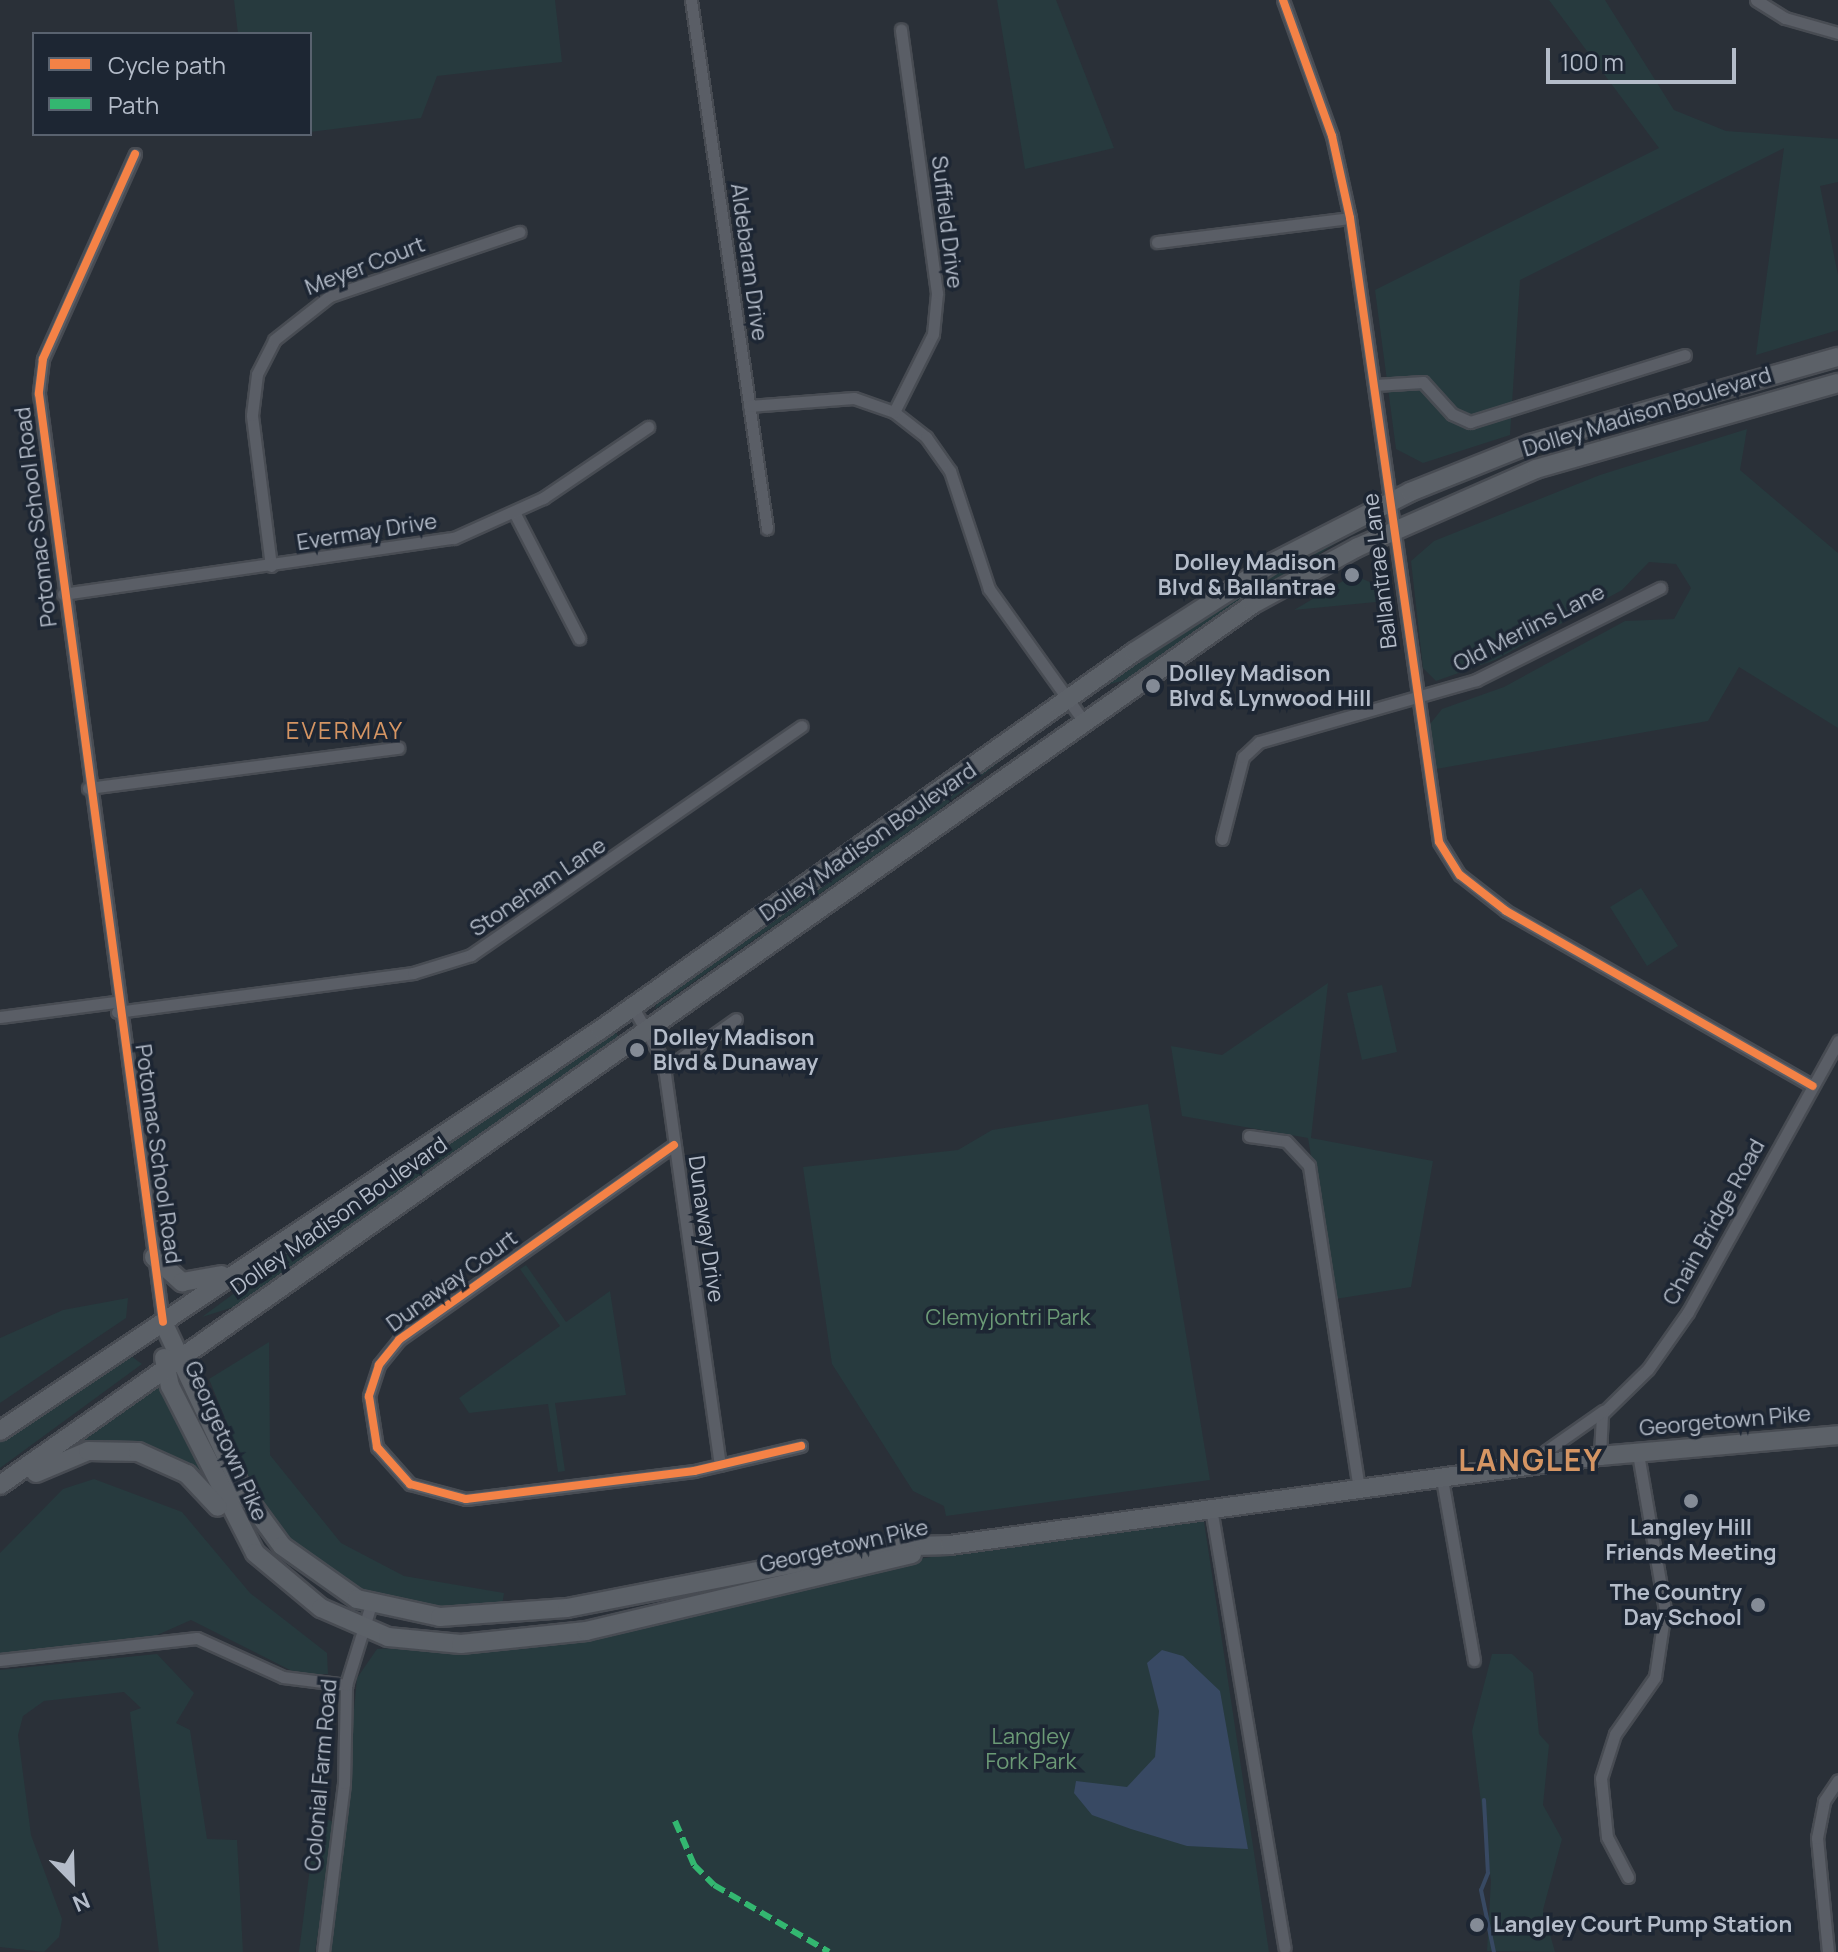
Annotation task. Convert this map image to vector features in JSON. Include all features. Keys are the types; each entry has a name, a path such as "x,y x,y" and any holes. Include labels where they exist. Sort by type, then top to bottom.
{"main road":[{"name":"Dolley Madison Boulevard","path":"0,1431 632,1006 1067,699 1254,574 1390,501 1596,421 1838,357"},
{"name":"Dolley Madison Boulevard","path":"0,1485 1082,719 1253,604 1393,530 1582,453 1838,383"},
{"path":"154,1257 191,1283 249,1263"},
{"name":"Georgetown Pike","path":"163,1322 172,1363 245,1541 297,1592 362,1628 444,1644 578,1633 950,1545"},
{"name":"Georgetown Pike","path":"172,1363 268,1531 308,1570 371,1604 440,1617 525,1613 799,1559 950,1545 1600,1456 1838,1435"},
{"path":"0,1495 68,1456 138,1452 195,1481 245,1541"}],"street":[{"name":"Aldebaran Drive","path":"691,0 767,529"},
{"name":"Ballantrae Lane","path":"1283,0 1332,136 1350,218 1432,823 1448,860 1474,888 1813,1086"},
{"path":"1756,0 1785,18 1838,33"},
{"name":"Suffield Drive","path":"894,412 926,354 937,293 901,29"},
{"name":"Potomac School Road","path":"135,154 43,359 40,407 116,1007 163,1322"},
{"path":"1157,242 1350,218"},
{"name":"Meyer Court","path":"271,566 252,415 257,374 274,340 330,296 519,232"},
{"path":"1375,385 1423,382 1452,414 1470,422 1685,355"},
{"path":"749,406 833,396 894,412 939,453 989,589 1082,719"},
{"name":"Evermay Drive","path":"63,594 422,546 515,514 648,427"},
{"path":"515,514 579,638"},
{"name":"Old Merlins Lane","path":"1222,839 1243,757 1259,742 1415,702 1503,668 1660,588"},
{"name":"Stoneham Lane","path":"0,1017 413,973 471,955 802,726"},
{"path":"88,788 398,748"},
{"name":"Dunaway Drive","path":"632,1006 646,1028 664,1070 720,1465"},
{"path":"664,1070 736,1019"},
{"name":"Chain Bridge Road","path":"1543,1464 1546,1451 1606,1408 1648,1369 1688,1312 1838,1041"},
{"path":"1249,1136 1286,1141 1309,1166 1359,1490"},
{"name":"Dunaway Court","path":"674,1145 399,1340 372,1381 370,1421 397,1473 452,1498 720,1465 801,1446"},
{"path":"1600,1456 1606,1408"},
{"path":"1628,1877 1607,1837 1601,1778 1615,1734 1655,1677 1665,1631 1638,1453"},
{"path":"1442,1479 1474,1660"},
{"path":"1211,1508 1285,1948"},
{"name":"Colonial Farm Road","path":"323,1952 344,1783 346,1685 371,1604"},
{"path":"0,1660 197,1638 283,1677 346,1685"},
{"path":"1828,1952 1817,1838 1824,1801 1838,1780"}],"green space":[{"path":"234,0 555,0 562,62 437,76 421,118 312,132 312,32 238,32"},
{"path":"997,0 1056,0 1114,148 1025,169"},
{"path":"1549,0 1605,0 1674,110 1726,131 1838,139 1838,182 1820,186 1838,275 1838,330 1756,355 1784,148 1520,280 1510,435 1423,463 1396,449 1375,290 1659,148"},
{"path":"1747,429 1740,470 1838,553 1838,728 1739,667 1708,721 1436,769 1430,724 1442,709 1504,687 1625,621 1674,619 1691,588 1676,564 1649,562 1622,590 1495,660 1436,681 1423,668 1411,561 1434,541 1600,475"},
{"path":"1373,519 1125,680 1093,689 1219,602"},
{"path":"1353,575 1384,588 1386,601 1294,610"},
{"path":"1059,714 938,811 655,1009 657,1002"},
{"path":"1641,888 1678,946 1647,966 1610,907"},
{"path":"1328,983 1311,1138 1433,1161 1411,1287 1335,1299 1308,1138 1182,1116 1171,1046 1222,1055"},
{"path":"1382,985 1397,1052 1362,1060 1347,993"},
{"path":"613,1029 619,1037 240,1305 202,1317 440,1142"},
{"name":"Clemyjontri Park","path":"1148,1104 1210,1480 946,1516 944,1506 913,1491 832,1364 803,1167 958,1150 992,1130"},
{"path":"526,1265 566,1322 610,1291 626,1395 555,1403 565,1471 558,1472 548,1404 469,1413 459,1398 560,1326 520,1269"},
{"path":"128,1298 126,1318 0,1403 0,1338 63,1310"},
{"path":"269,1342 270,1455 341,1543 404,1576 504,1593 502,1606 437,1610 388,1603 307,1561 278,1530 256,1495 209,1379"},
{"path":"131,1356 142,1364 0,1468 0,1439"},
{"path":"163,1378 216,1496 129,1443 78,1444"},
{"path":"94,1479 182,1512 250,1593 327,1653 328,1674 298,1674 191,1620 146,1640 0,1658 0,1553 63,1489"},
{"name":"Langley Fork Park","path":"1203,1515 1269,1952 331,1952 357,1678 377,1649 584,1639 886,1564"},
{"path":"157,1654 194,1693 176,1723 190,1730 207,1839 237,1840 243,1952 159,1952 130,1712 141,1708 124,1692 44,1701 23,1716 18,1735 31,1835 62,1919 59,1937 44,1952 0,1947 0,1670"},
{"path":"1492,1654 1512,1654 1533,1673 1539,1734 1549,1745 1543,1805 1562,1839 1543,1910 1555,1952 1487,1951 1491,1881 1472,1731"},
{"path":"317,1814 333,1822 327,1874 315,1952 299,1952"}],"water":[{"path":"1162,1650 1183,1656 1220,1691 1248,1849 1187,1846 1131,1829 1092,1815 1074,1793 1076,1781 1127,1787 1155,1757 1159,1711 1147,1663"}],"waterway":[{"path":"1484,1800 1488,1873 1481,1890 1494,1952"}],"marked path":[{"path":"675,1821 694,1865 714,1885 829,1952"}],"cycle path":[{"path":"1283,0 1332,136 1350,218 1439,842 1460,875 1506,911 1813,1086"},
{"path":"135,154 43,359 39,394 163,1322"},
{"path":"674,1145 399,1340 379,1365 369,1396 377,1447 410,1484 466,1499 694,1471 801,1446"}],"place":[{"name":"Dolley Madison Blvd & Ballantrae","path":"1352,575"},
{"name":"Dolley Madison Blvd & Lynwood Hill","path":"1153,686"},
{"name":"Dolley Madison Blvd & Dunaway","path":"637,1050"},
{"name":"Langley Hill Friends Meeting","path":"1691,1501"},
{"name":"The Country Day School","path":"1758,1605"},
{"name":"Langley Court Pump Station","path":"1477,1925"}],"district":[{"name":"EVERMAY","path":"345,730"},
{"name":"LANGLEY","path":"1531,1460"}]}
